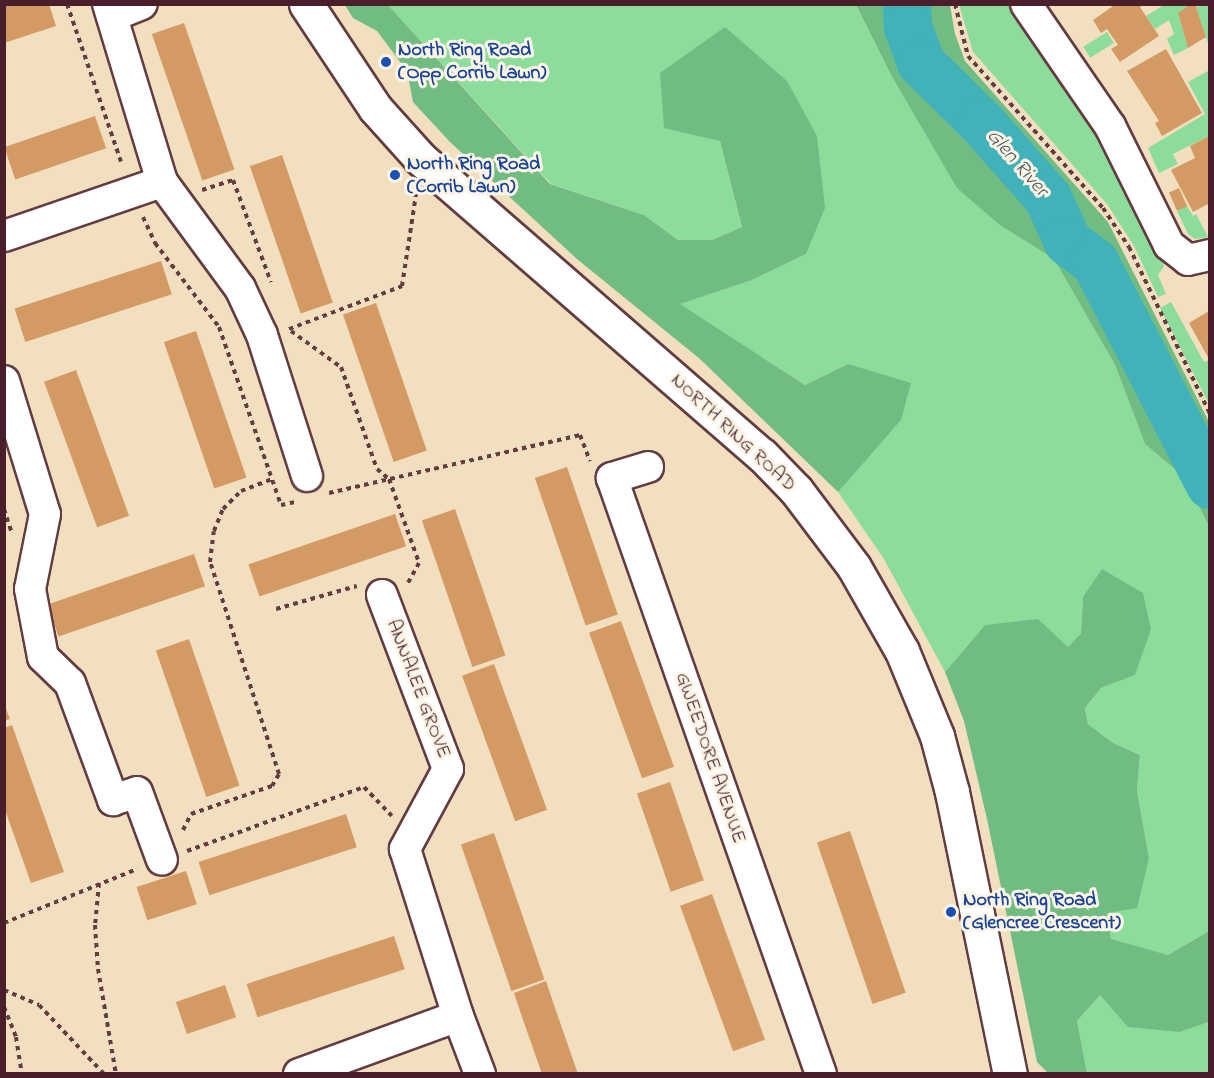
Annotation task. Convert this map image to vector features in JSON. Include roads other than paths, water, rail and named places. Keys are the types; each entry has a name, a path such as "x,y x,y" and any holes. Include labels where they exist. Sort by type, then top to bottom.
{"main road":[{"name":"NORTH RING ROAD","path":"306,4 375,108 421,159 762,455 796,490 854,567 902,651 937,735 952,792 1010,1074"}],"street":[{"path":"142,4 110,10 167,191 240,288 279,327 308,476"},
{"path":"1026,4 1110,126 1169,245 1199,257"},
{"path":"4,236 167,191"},
{"path":"4,381 45,514 30,589 43,657 70,683 113,800 137,792 176,849"},
{"name":"GWEEDORE AVENUE","path":"648,467 612,478 821,1074"},
{"name":"ANNALEE GROVE","path":"382,595 448,769 405,849 458,1016 480,1074"},
{"path":"298,1074 458,1016"}],"waterway":[{"name":"Glen River","path":"907,4 908,27 921,63 982,123 1048,198 1068,242 1095,262 1210,485"}],"place":[{"name":"North Ring Road (Opp Corrib Lawn)","path":"386,62"},
{"name":"North Ring Road (Corrib Lawn)","path":"395,175"},
{"name":"North Ring Road (Glencree Crescent)","path":"951,912"}]}
